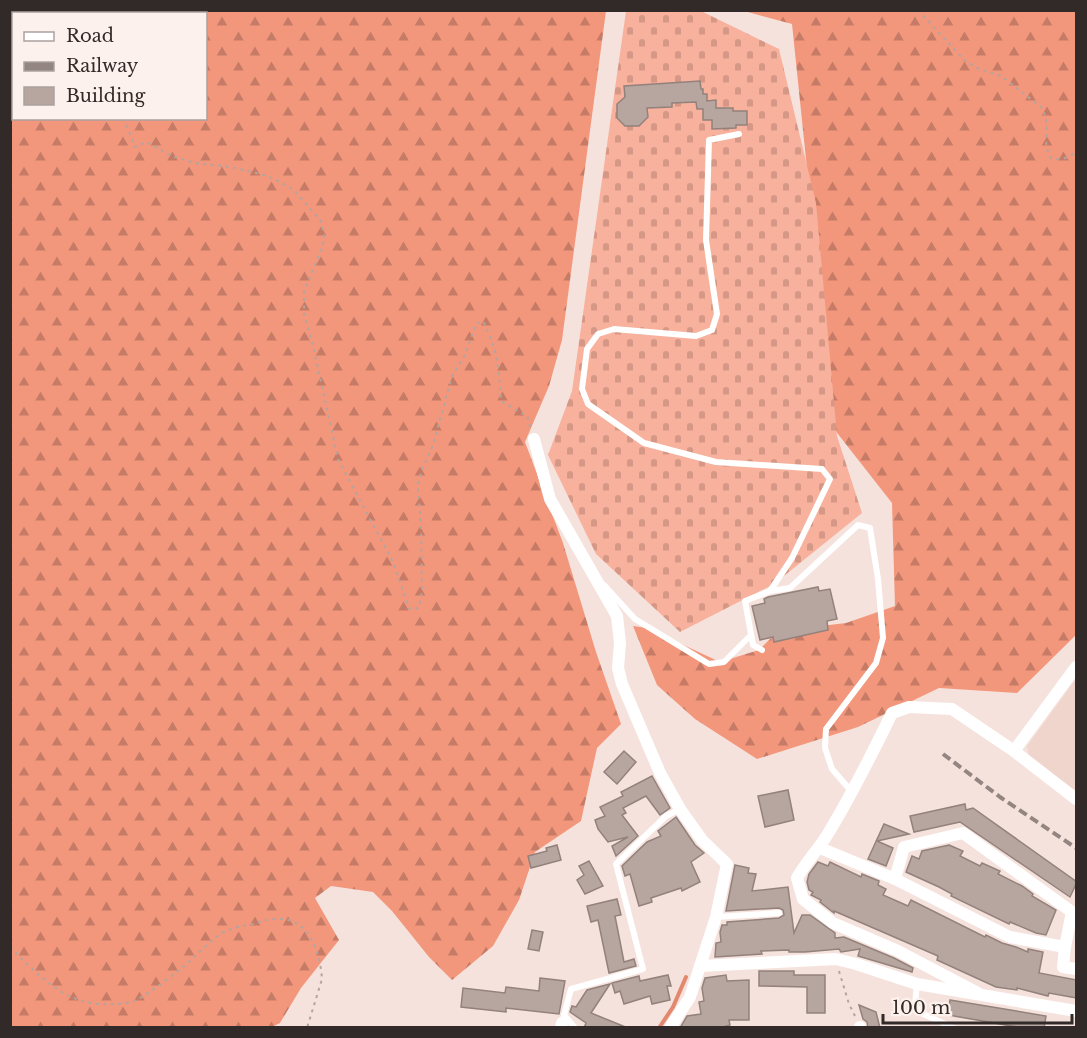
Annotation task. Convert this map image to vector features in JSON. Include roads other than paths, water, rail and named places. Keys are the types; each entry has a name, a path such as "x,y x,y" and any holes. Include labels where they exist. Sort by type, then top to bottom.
{"street":[{"path":"534,439 550,499 616,616 620,643 618,668 627,698 660,773 680,809 702,840 727,864 716,917 690,997 670,1028"},
{"path":"1014,751 1077,667"},
{"path":"978,993 898,951 833,922 803,899 797,878 805,864 820,848 852,793 892,713 909,707 952,709 1014,751 1077,799"},
{"path":"895,879 904,847 963,833 1072,912 1063,967 1077,969"},
{"path":"820,848 895,879 1010,937 1065,947"},
{"path":"700,966 836,959 918,984 1077,1011"}],"lane":[{"path":"739,134 709,140 706,240 717,314 712,330 696,336 614,329 598,334 587,349 582,389 588,404 644,443 716,462 822,469 830,479 792,558 770,591"},
{"path":"762,650 753,645 745,601 770,591 790,588 858,525 870,528 878,579 883,638 876,663 826,729 825,748 832,769 852,793"},
{"path":"583,556 600,580 634,619 709,664 724,662 751,635"},
{"path":"574,1028 562,1022 571,989 643,969 616,864 666,816 680,809"},
{"path":"716,917 779,913"},
{"path":"918,984 915,1005 921,1013 954,1028"}],"waterway":[{"path":"659,1028 673,1007 686,977"}],"railway":[{"path":"943,754 1000,797 1076,848"}]}
